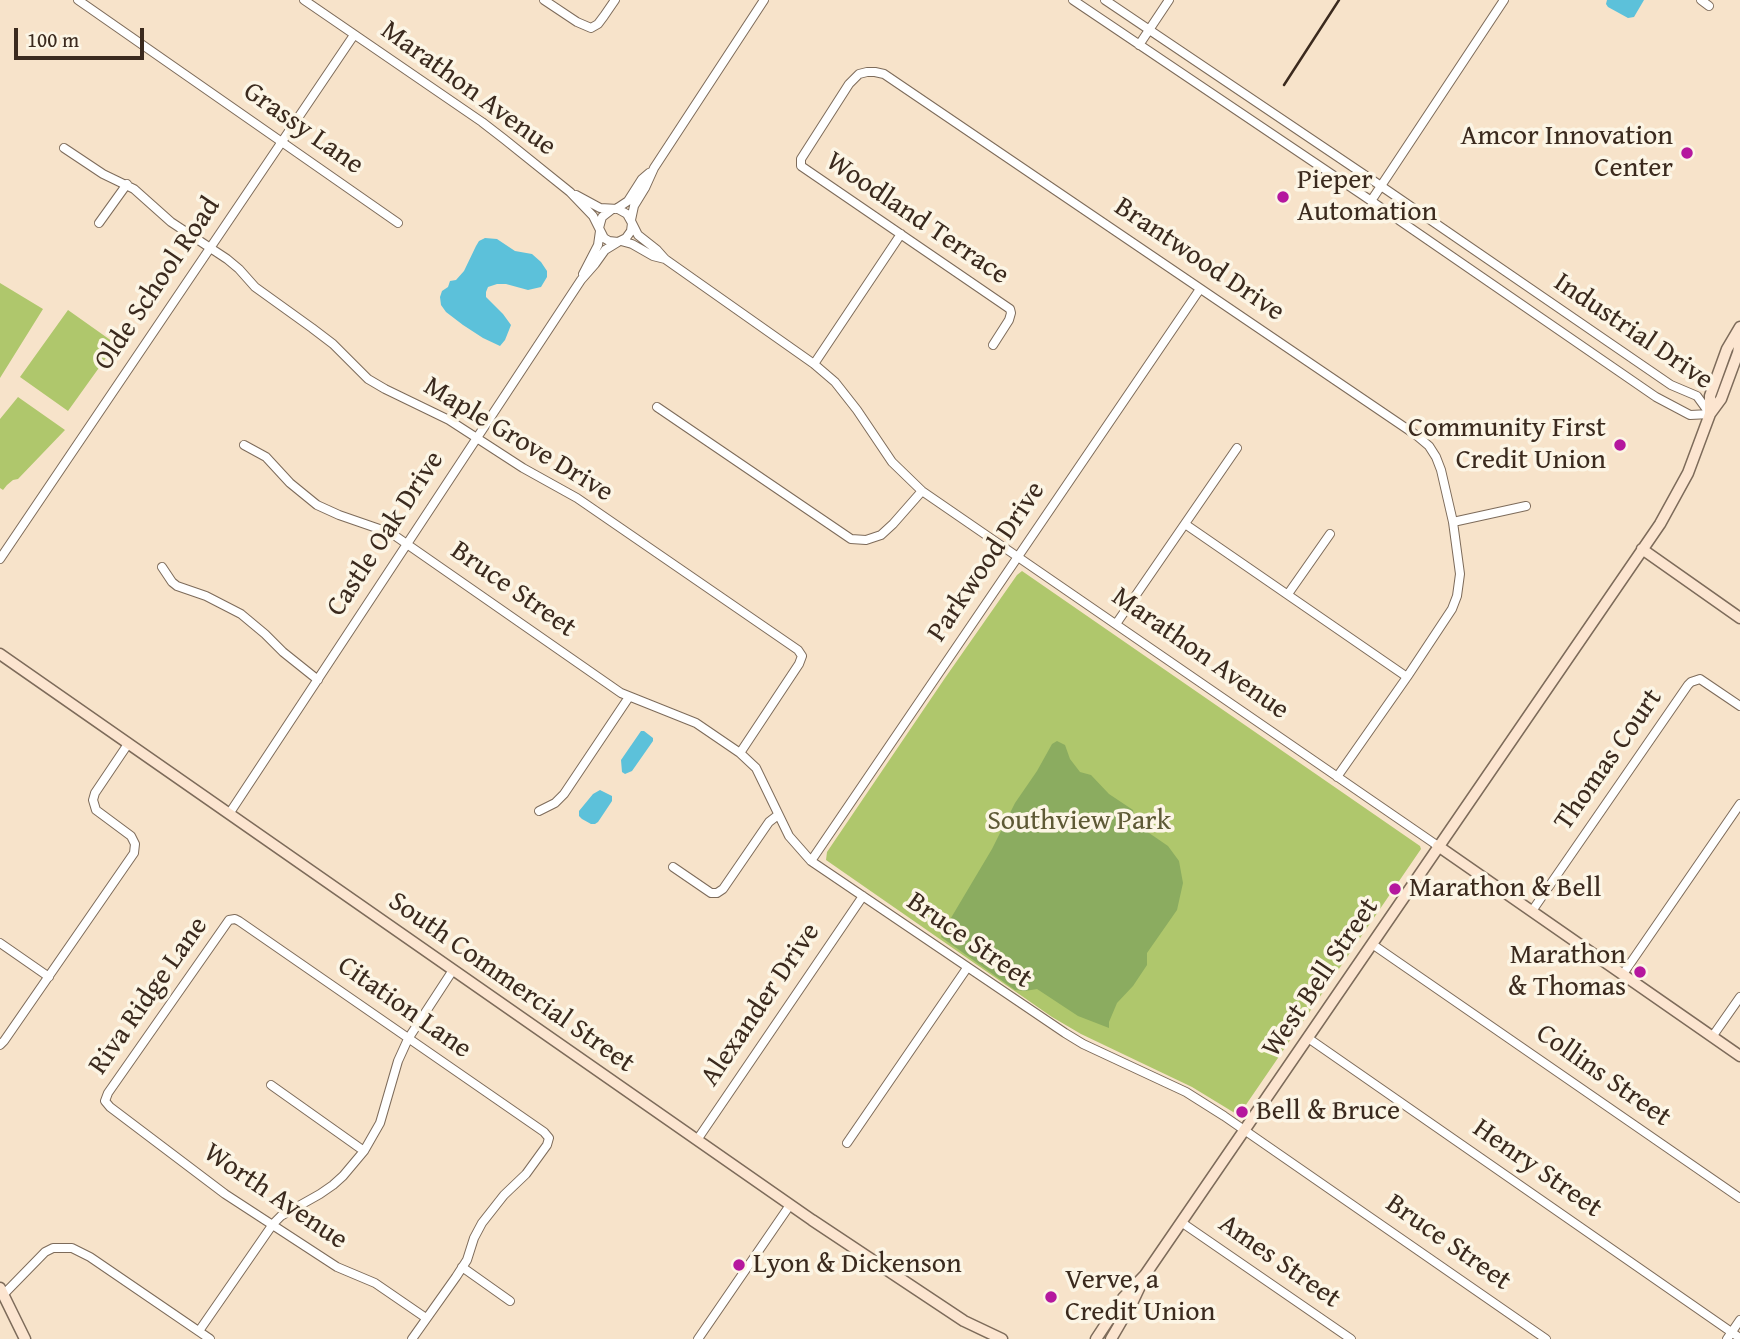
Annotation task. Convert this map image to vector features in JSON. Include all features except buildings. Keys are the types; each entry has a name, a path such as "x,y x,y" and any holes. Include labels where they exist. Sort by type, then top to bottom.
{"main road":[{"path":"1710,414 1710,396 1727,349 1740,327"},
{"path":"1740,341 1721,400 1710,414 1688,473 1660,524 1642,549 1740,618"},
{"name":"West Bell Street","path":"1096,1339 1123,1298 1144,1275 1181,1222 1642,549"},
{"name":"South Commercial Street","path":"0,654 790,1205 964,1321 1002,1339"},
{"name":"Marathon Avenue","path":"1438,846 1740,1056"},
{"name":"West Bell Street","path":"1111,1338 1132,1303 1144,1275"},
{"path":"2,1291 25,1339"}],"street":[{"name":"Grassy Lane","path":"78,0 398,223"},
{"name":"Marathon Avenue","path":"304,0 482,122 569,192 593,216 600,229"},
{"path":"544,0 591,28 615,0"},
{"path":"654,168 642,179 628,201 602,217 600,229 607,240 619,242 629,234 634,206 654,168 764,0"},
{"name":"Industrial Drive","path":"1073,0 1656,397 1690,415 1710,414"},
{"name":"Industrial Drive","path":"1105,0 1671,385 1697,396 1710,414"},
{"path":"1139,45 1169,0"},
{"path":"1371,201 1503,0"},
{"path":"1701,0 1709,6"},
{"name":"Olde School Road","path":"0,559 354,34"},
{"name":"Woodland Terrace","path":"875,72 859,74 849,84 800,163 804,170 1010,309 1009,320 993,345"},
{"name":"Brantwood Drive","path":"875,72 884,74 1424,442 1436,457 1452,522 1460,574 1457,596 1452,609 1407,677 1337,777"},
{"name":"Maple Grove Drive","path":"64,148 103,174 127,184 171,222 239,269 262,294 333,344 368,379 449,420 523,468 577,498 800,653 802,659 740,753"},
{"path":"99,223 127,184"},
{"name":"Marathon Avenue","path":"569,192 598,208 613,209"},
{"path":"613,209 625,212 631,221"},
{"name":"Marathon Avenue","path":"631,221 638,235 665,259 814,364 835,382 892,463 922,491 1438,846"},
{"name":"Castle Oak Drive","path":"229,814 581,280 598,245 600,229"},
{"path":"814,364 901,234"},
{"name":"Marathon Avenue","path":"619,242 632,244 653,256 665,259"},
{"name":"Castle Oak Drive","path":"581,280 606,250 619,242"},
{"name":"Parkwood Drive","path":"811,861 1200,289"},
{"path":"657,407 851,539 866,540 881,535 922,491"},
{"name":"Bruce Street","path":"244,445 267,457 290,483 317,505 351,520 384,530 621,693 687,718 740,753 757,768 789,836 811,861 1065,1034 1186,1092 1546,1339"},
{"path":"1116,624 1237,448"},
{"path":"1452,522 1527,506"},
{"path":"1185,524 1407,677"},
{"path":"1288,594 1330,534"},
{"path":"162,567 172,582 241,614 289,658 318,680"},
{"name":"Thomas Court","path":"1532,911 1688,685 1695,680 1704,681 1740,706"},
{"path":"539,811 555,803 564,794 629,697"},
{"path":"0,1045 134,853 135,844 131,836 101,815 93,800 128,744"},
{"path":"1623,974 1740,804"},
{"path":"673,867 711,893 718,893 769,822 778,815"},
{"name":"Alexander Drive","path":"697,1140 863,896"},
{"name":"Citation Lane","path":"232,919 239,921 549,1138 526,1174 504,1195 482,1223 462,1267"},
{"name":"Riva Ridge Lane","path":"105,1101 226,923 232,919"},
{"path":"0,943 49,977"},
{"name":"Collins Street","path":"1372,944 1740,1198"},
{"path":"847,1143 967,968"},
{"path":"199,1331 273,1224 281,1216 332,1185 350,1169 364,1151 380,1123 398,1061 408,1039 453,970"},
{"path":"1712,1037 1740,996"},
{"name":"Henry Street","path":"1308,1038 1730,1335 1740,1338"},
{"path":"271,1086 364,1151"},
{"name":"Worth Avenue","path":"105,1101 206,1180 337,1267 375,1283 426,1318"},
{"path":"698,1339 790,1205"},
{"name":"Ames Street","path":"1181,1222 1350,1339"},
{"path":"2,1291 45,1252 52,1248 72,1248 90,1257 210,1339"},
{"path":"412,1339 462,1267 510,1301"},
{"path":"1730,1335 1740,1320"}],"green space":[{"path":"0,283 43,309 0,378"},
{"path":"68,310 116,344 68,411 20,377"},
{"path":"18,397 65,430 18,479 13,480 3,490 0,488 0,419"},
{"name":"Southview Park","path":"1022,571 1420,846 1421,849 1238,1115 1192,1087 1081,1034 1052,1017 826,860 827,852 945,678"},
{"path":"1057,741 1065,745 1070,759 1080,772 1091,775 1109,794 1133,810 1136,824 1168,846 1179,861 1183,883 1177,910 1147,953 1147,965 1117,1003 1109,1028 1078,1016 1037,989 1015,990 941,937 992,849 1015,803 1052,744"}],"water":[{"path":"1607,0 1644,0 1634,17 1628,18 1608,7"},
{"path":"485,238 497,239 515,251 532,254 547,271 547,277 541,287 528,290 497,284 488,287 486,297 511,325 500,346 463,325 441,305 442,291 464,271 479,241"},
{"path":"641,731 653,738 653,741 632,771 625,774 622,772 621,760"},
{"path":"600,790 612,796 612,801 598,822 591,824 579,816 579,811 593,794"}],"railway":[{"path":"1284,85 1339,0"}],"place":[{"name":"Amcor Innovation Center","path":"1687,153"},
{"name":"Pieper Automation","path":"1283,197"},
{"name":"Community First Credit Union","path":"1620,445"},
{"name":"Marathon & Bell","path":"1395,889"},
{"name":"Marathon & Thomas","path":"1640,972"},
{"name":"Bell & Bruce","path":"1242,1112"},
{"name":"Lyon & Dickenson","path":"739,1265"},
{"name":"Verve, a Credit Union","path":"1051,1297"}]}
